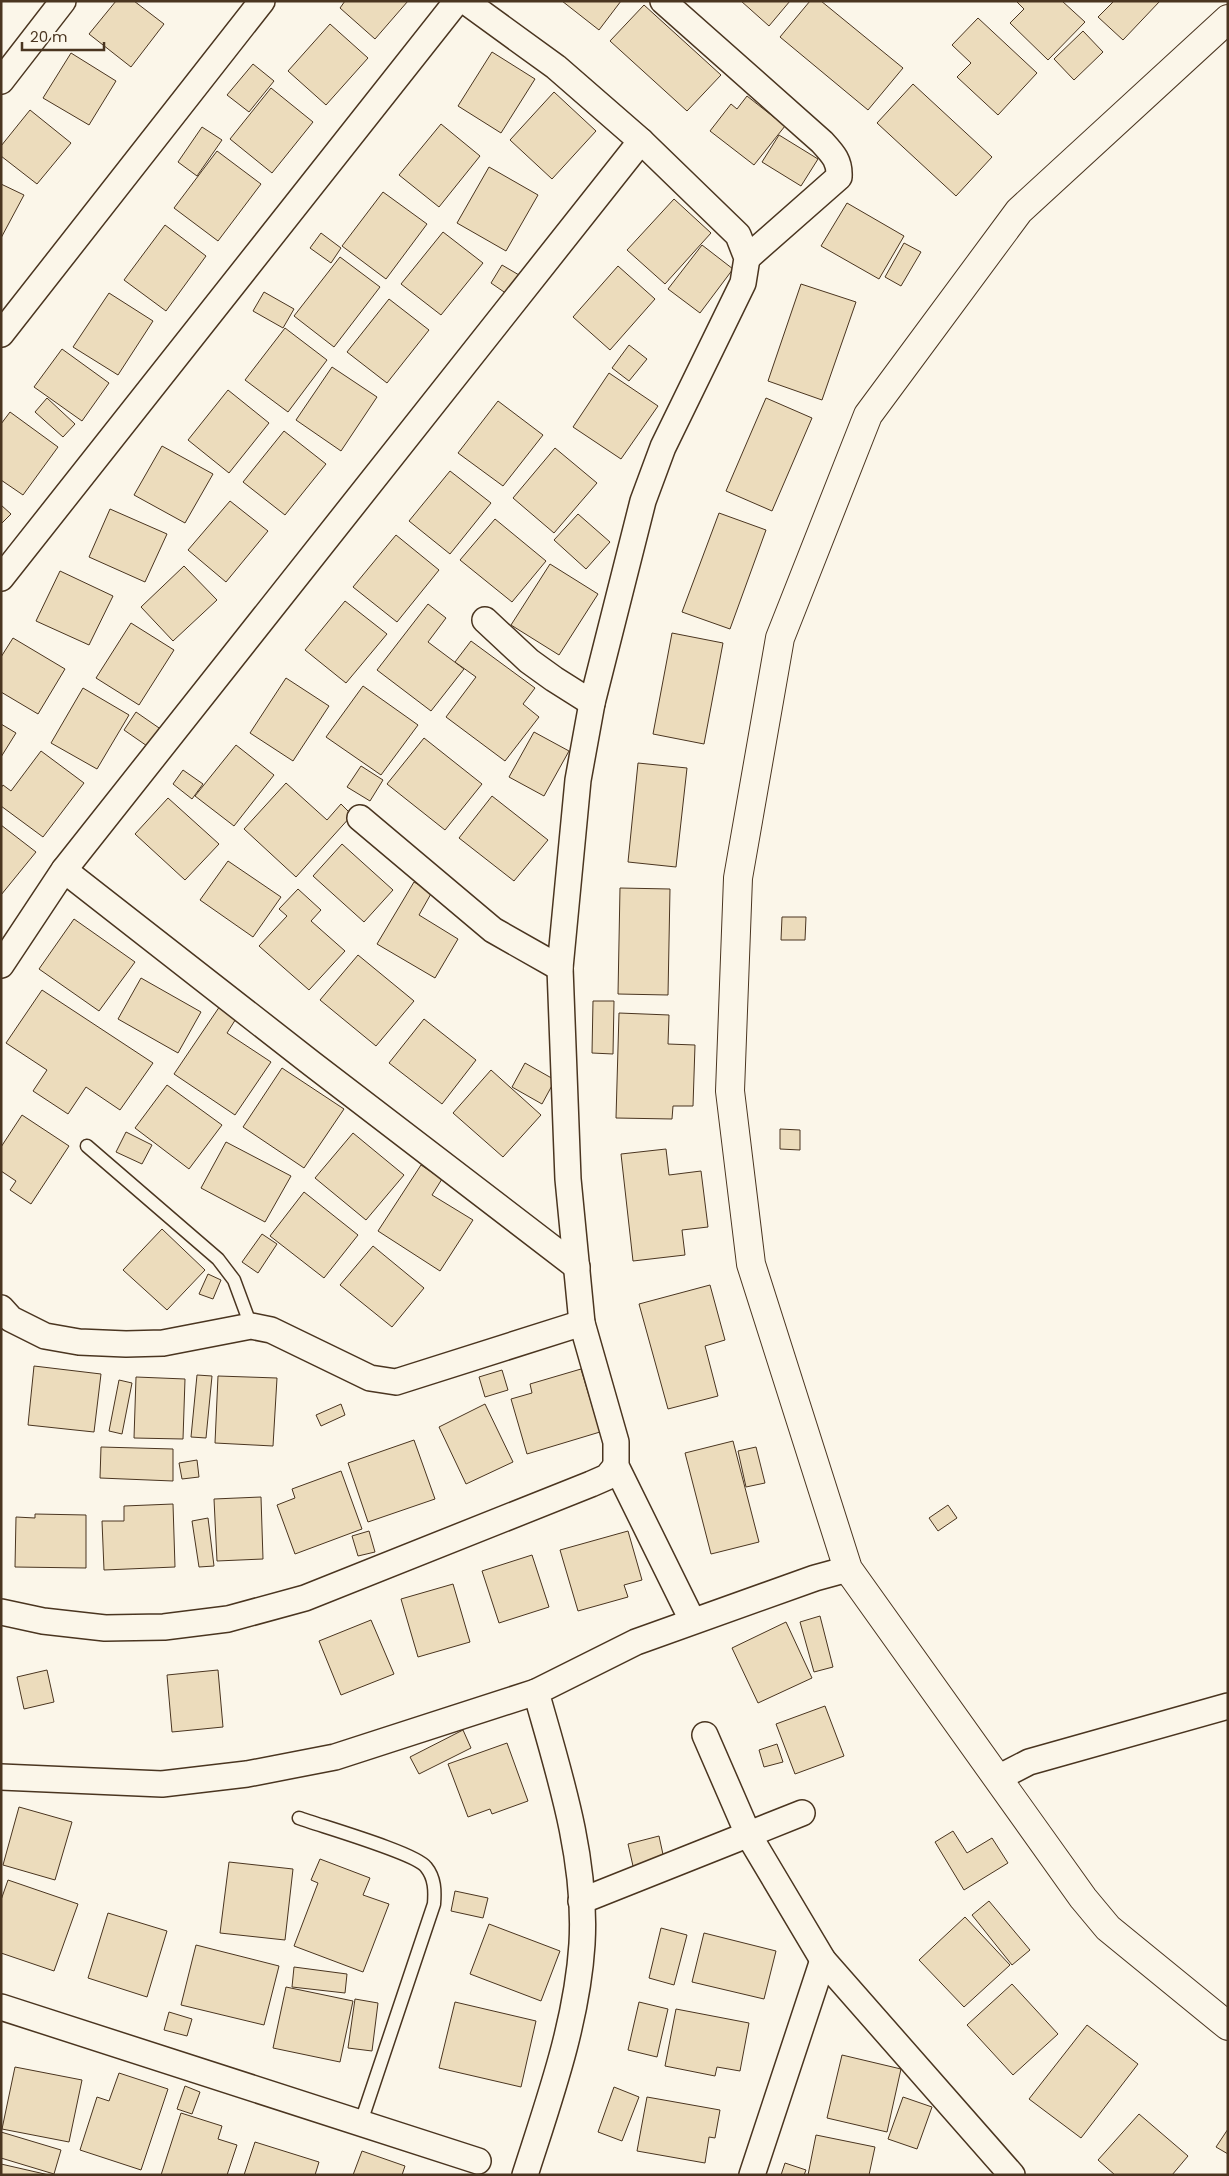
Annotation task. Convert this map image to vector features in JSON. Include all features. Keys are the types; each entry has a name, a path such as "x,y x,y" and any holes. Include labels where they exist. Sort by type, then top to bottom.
{"street":[{"path":"1,81 63,1"},
{"path":"1,334 262,1"},
{"path":"1,578 457,1"},
{"path":"464,1 556,67 641,141 738,235 747,258 742,283 663,447 643,501 592,703 578,780 560,968 568,1179 582,1323 616,1442 616,1466 692,1620"},
{"path":"664,1 822,142 836,157 840,168 839,177 747,258"},
{"path":"1228,19 1019,211 868,415 780,638 738,878 730,1092 751,1264 848,1569 1083,1898 1108,1928 1228,2026"},
{"path":"1,965 64,870 641,141"},
{"path":"485,620 529,661 592,703"},
{"path":"360,818 493,930 560,968"},
{"path":"64,870 311,1064 577,1267"},
{"path":"1,1308 11,1319 45,1336 79,1342 126,1344 163,1342 250,1326 271,1330 370,1378 396,1382 582,1323"},
{"path":"1,1612 43,1621 105,1628 164,1627 228,1619 305,1598 437,1547 592,1484 606,1476 616,1466"},
{"path":"1,1777 162,1784 247,1774 334,1757 536,1692 636,1642 692,1620 815,1578 848,1569"},
{"path":"525,2175 557,2076 577,1989 582,1943 577,1864 564,1791 536,1692"},
{"path":"998,1778 1029,1762 1228,1706"},
{"path":"705,1735 748,1834 823,1960 1012,2175"},
{"path":"580,1901 802,1813"},
{"path":"752,2175 823,1960"},
{"path":"1,2007 478,2161"}],"lane":[{"path":"87,1146 218,1259 234,1280 250,1326"},
{"path":"299,1818 407,1855 426,1866 435,1886 434,1904 361,2122"}],"building":[{"path":"116,1 134,1 164,24 131,67 89,34"},
{"path":"345,1 408,1 375,39 340,8"},
{"path":"562,1 621,1 599,30"},
{"path":"741,1 790,1 769,26"},
{"path":"810,1 821,1 903,68 868,110 780,37"},
{"path":"1016,1 1062,1 1085,22 1048,60 1010,23 1024,9"},
{"path":"1114,1 1160,1 1123,40 1098,17"},
{"path":"644,5 721,75 687,111 610,41"},
{"path":"978,18 1037,73 998,115 957,77 971,63 952,45"},
{"path":"330,24 368,58 326,105 288,71"},
{"path":"1083,31 1103,52 1074,80 1054,59"},
{"path":"492,52 535,79 501,133 458,106"},
{"path":"71,53 116,81 89,125 43,98"},
{"path":"253,64 274,81 249,112 227,95"},
{"path":"913,84 992,157 956,196 877,123"},
{"path":"271,88 313,122 272,173 230,139"},
{"path":"554,92 596,131 552,179 510,140"},
{"path":"747,96 785,126 754,165 710,131 731,104 737,109"},
{"path":"30,110 71,143 37,184 1,156 1,146"},
{"path":"441,124 480,156 439,207 399,175"},
{"path":"202,127 222,140 197,176 178,162"},
{"path":"779,135 818,159 801,186 762,162"},
{"path":"217,151 261,184 218,241 174,208"},
{"path":"489,167 538,195 506,251 457,223"},
{"path":"1,184 24,195 1,238"},
{"path":"383,192 427,224 386,279 342,246"},
{"path":"674,199 711,233 665,284 627,250"},
{"path":"847,203 904,236 879,279 821,246"},
{"path":"165,225 206,256 166,311 124,280"},
{"path":"443,232 483,263 441,315 401,284"},
{"path":"321,233 341,248 331,263 310,248"},
{"path":"904,243 921,252 901,286 885,277"},
{"path":"702,245 733,269 700,313 668,289"},
{"path":"340,257 380,287 334,347 294,316"},
{"path":"502,265 519,275 507,294 491,283"},
{"path":"618,266 655,299 610,350 573,317"},
{"path":"801,284 856,302 822,400 768,381"},
{"path":"264,292 294,309 283,328 253,311"},
{"path":"109,293 153,321 118,375 73,347"},
{"path":"389,299 429,330 387,383 347,352"},
{"path":"285,328 327,360 288,412 245,380"},
{"path":"629,345 647,359 629,381 612,368"},
{"path":"62,349 109,383 82,421 34,387"},
{"path":"332,367 377,397 341,451 296,420"},
{"path":"609,373 658,406 621,459 573,427"},
{"path":"228,390 269,423 229,473 188,440"},
{"path":"47,398 75,424 63,437 35,412"},
{"path":"766,398 812,418 772,511 726,491"},
{"path":"498,401 543,435 503,486 458,453"},
{"path":"10,412 58,447 23,495 1,480 1,424"},
{"path":"284,431 326,464 285,515 243,482"},
{"path":"162,446 213,474 185,523 134,495"},
{"path":"555,448 597,483 554,533 513,498"},
{"path":"450,471 491,503 450,554 409,521"},
{"path":"230,501 268,531 226,582 188,550"},
{"path":"1,505 11,514 1,524"},
{"path":"110,509 167,534 145,582 89,557"},
{"path":"719,513 766,530 730,629 682,612"},
{"path":"578,514 610,542 586,569 554,540"},
{"path":"495,519 546,561 512,602 460,560"},
{"path":"396,535 439,570 397,622 353,587"},
{"path":"550,564 598,594 559,655 511,625"},
{"path":"184,566 217,600 173,641 141,607"},
{"path":"60,571 113,596 89,645 36,621"},
{"path":"345,601 387,634 346,683 305,650"},
{"path":"428,604 446,618 428,642 464,669 431,711 377,670"},
{"path":"131,623 174,650 139,705 96,678"},
{"path":"672,633 723,643 704,744 653,734"},
{"path":"13,638 65,669 38,714 1,692 1,657"},
{"path":"471,641 535,688 523,704 539,717 505,761 446,717 476,677 455,662"},
{"path":"286,678 329,706 293,761 250,733"},
{"path":"363,686 418,725 381,775 326,737"},
{"path":"83,688 129,715 97,769 51,743"},
{"path":"136,712 162,730 150,748 124,730"},
{"path":"1,724 16,733 1,757"},
{"path":"534,732 569,751 544,796 509,777"},
{"path":"424,738 482,784 445,830 387,784"},
{"path":"236,745 274,775 234,826 195,796"},
{"path":"41,751 84,783 43,837 1,806 1,788 3,785 11,791"},
{"path":"638,763 687,768 676,867 628,862"},
{"path":"361,766 383,780 370,801 347,787"},
{"path":"183,770 203,784 192,799 173,784"},
{"path":"286,783 327,820 341,804 352,815 296,877 244,829"},
{"path":"492,796 548,840 514,881 459,838"},
{"path":"168,798 219,844 185,880 135,834"},
{"path":"1,825 36,852 1,895"},
{"path":"342,844 393,890 364,922 313,876"},
{"path":"228,861 281,897 253,937 200,900"},
{"path":"414,882 432,892 419,915 458,939 435,978 377,944"},
{"path":"620,888 670,889 668,995 618,994"},
{"path":"298,889 321,910 311,921 345,951 309,990 259,946 287,916 279,909"},
{"path":"782,917 806,917 805,940 781,940"},
{"path":"74,919 135,962 99,1011 39,969"},
{"path":"358,955 414,1001 376,1046 320,1000"},
{"path":"141,978 201,1012 178,1053 118,1019"},
{"path":"42,990 153,1063 120,1110 86,1087 68,1114 33,1091 47,1070 6,1043"},
{"path":"593,1001 614,1001 613,1054 592,1053"},
{"path":"222,1003 239,1014 227,1033 271,1062 235,1115 174,1074"},
{"path":"619,1013 669,1015 668,1044 695,1045 693,1106 673,1106 672,1119 616,1118"},
{"path":"424,1019 476,1060 442,1104 389,1063"},
{"path":"525,1063 555,1080 542,1104 512,1087"},
{"path":"282,1068 344,1109 304,1168 243,1127"},
{"path":"491,1070 541,1115 503,1157 453,1113"},
{"path":"167,1085 222,1125 189,1169 135,1128"},
{"path":"22,1115 69,1146 31,1204 10,1190 16,1181 1,1171 1,1147"},
{"path":"780,1129 800,1130 800,1150 780,1149"},
{"path":"126,1132 152,1145 142,1164 116,1152"},
{"path":"353,1133 404,1175 366,1220 315,1178"},
{"path":"226,1142 291,1176 265,1222 201,1188"},
{"path":"666,1149 669,1175 701,1171 708,1227 682,1230 685,1255 633,1261 621,1154"},
{"path":"421,1165 442,1179 432,1195 473,1220 440,1271 378,1231"},
{"path":"304,1192 358,1235 324,1278 270,1236"},
{"path":"162,1229 205,1270 167,1310 123,1270"},
{"path":"262,1234 277,1244 258,1273 242,1262"},
{"path":"373,1246 424,1288 392,1327 340,1285"},
{"path":"208,1274 221,1280 213,1299 199,1294"},
{"path":"710,1285 725,1340 705,1346 718,1396 668,1409 639,1304"},
{"path":"34,1366 101,1374 94,1432 28,1425"},
{"path":"581,1369 600,1432 527,1454 511,1399 532,1393 530,1384"},
{"path":"502,1370 508,1390 485,1397 479,1377"},
{"path":"197,1375 212,1376 206,1438 191,1437"},
{"path":"218,1376 277,1378 273,1446 215,1443"},
{"path":"136,1377 185,1379 183,1439 134,1438"},
{"path":"119,1380 132,1383 122,1434 109,1431"},
{"path":"341,1404 345,1415 321,1426 316,1415"},
{"path":"485,1404 513,1462 466,1484 439,1427"},
{"path":"414,1440 435,1499 368,1522 348,1463"},
{"path":"733,1441 759,1542 711,1554 685,1453"},
{"path":"101,1447 173,1449 173,1481 100,1478"},
{"path":"756,1447 765,1483 746,1487 738,1451"},
{"path":"197,1460 199,1477 182,1479 179,1463"},
{"path":"341,1471 362,1529 295,1554 277,1505 295,1498 292,1489"},
{"path":"261,1497 263,1559 217,1561 214,1499"},
{"path":"173,1504 175,1567 104,1570 102,1521 124,1521 124,1506"},
{"path":"948,1505 957,1518 938,1531 929,1518"},
{"path":"35,1514 86,1515 86,1568 15,1567 16,1517 35,1518"},
{"path":"208,1518 214,1566 199,1567 192,1521"},
{"path":"369,1531 375,1552 358,1556 352,1536"},
{"path":"628,1531 642,1580 624,1585 628,1597 578,1611 560,1550"},
{"path":"532,1555 549,1607 499,1623 482,1571"},
{"path":"453,1584 470,1642 418,1657 401,1599"},
{"path":"820,1616 833,1667 814,1672 800,1622"},
{"path":"371,1620 394,1674 341,1695 319,1641"},
{"path":"786,1622 812,1678 758,1703 732,1648"},
{"path":"47,1670 54,1702 24,1709 17,1677"},
{"path":"218,1670 223,1727 172,1732 167,1675"},
{"path":"825,1706 844,1756 795,1774 776,1724"},
{"path":"463,1730 471,1748 419,1774 410,1757"},
{"path":"507,1743 528,1801 492,1814 490,1809 468,1817 448,1764"},
{"path":"777,1744 783,1762 764,1767 759,1750"},
{"path":"19,1807 72,1822 55,1880 3,1865"},
{"path":"953,1831 967,1853 992,1838 1008,1863 964,1890 935,1842"},
{"path":"659,1836 664,1859 633,1866 628,1844"},
{"path":"320,1859 370,1878 363,1895 389,1904 363,1972 294,1946 318,1883 311,1880"},
{"path":"229,1862 293,1869 285,1940 220,1933"},
{"path":"8,1880 78,1904 54,1971 1,1953 1,1900"},
{"path":"455,1891 488,1898 483,1918 451,1911"},
{"path":"989,1901 1030,1950 1012,1965 972,1915"},
{"path":"108,1913 167,1931 147,1997 88,1978"},
{"path":"965,1917 1010,1965 964,2007 919,1960"},
{"path":"489,1924 560,1951 541,2001 470,1974"},
{"path":"661,1928 687,1935 674,1985 649,1978"},
{"path":"704,1933 776,1951 764,1999 692,1982"},
{"path":"196,1945 279,1966 264,2025 181,2005"},
{"path":"294,1967 347,1974 345,1993 292,1987"},
{"path":"1012,1984 1058,2034 1013,2075 967,2025"},
{"path":"286,1987 353,2001 340,2062 273,2048"},
{"path":"355,1999 378,2003 372,2051 348,2048"},
{"path":"455,2002 536,2021 521,2087 439,2068"},
{"path":"639,2002 668,2009 657,2057 628,2050"},
{"path":"676,2009 749,2023 740,2071 717,2067 715,2076 665,2066"},
{"path":"169,2012 192,2019 187,2036 164,2030"},
{"path":"1087,2025 1138,2064 1081,2138 1029,2099"},
{"path":"842,2055 901,2069 887,2132 827,2118"},
{"path":"15,2067 82,2080 69,2142 2,2129"},
{"path":"119,2073 168,2089 141,2170 80,2150 97,2097 109,2101"},
{"path":"185,2086 200,2092 192,2114 177,2109"},
{"path":"614,2087 639,2097 622,2141 598,2132"},
{"path":"647,2097 720,2110 715,2138 709,2137 705,2163 637,2151"},
{"path":"903,2097 932,2107 917,2149 888,2139"},
{"path":"181,2113 222,2126 218,2139 237,2145 227,2175 161,2175"},
{"path":"1139,2114 1188,2156 1172,2175 1115,2175 1098,2160"},
{"path":"1228,2129 1228,2154 1216,2147"},
{"path":"1,2132 61,2150 54,2174 1,2158"},
{"path":"816,2135 875,2147 869,2175 808,2175"},
{"path":"255,2142 319,2162 315,2175 244,2175"},
{"path":"362,2151 405,2166 402,2175 353,2175"},
{"path":"785,2163 806,2170 804,2175 781,2175"},
{"path":"1,2164 49,2175 1,2175"}]}
